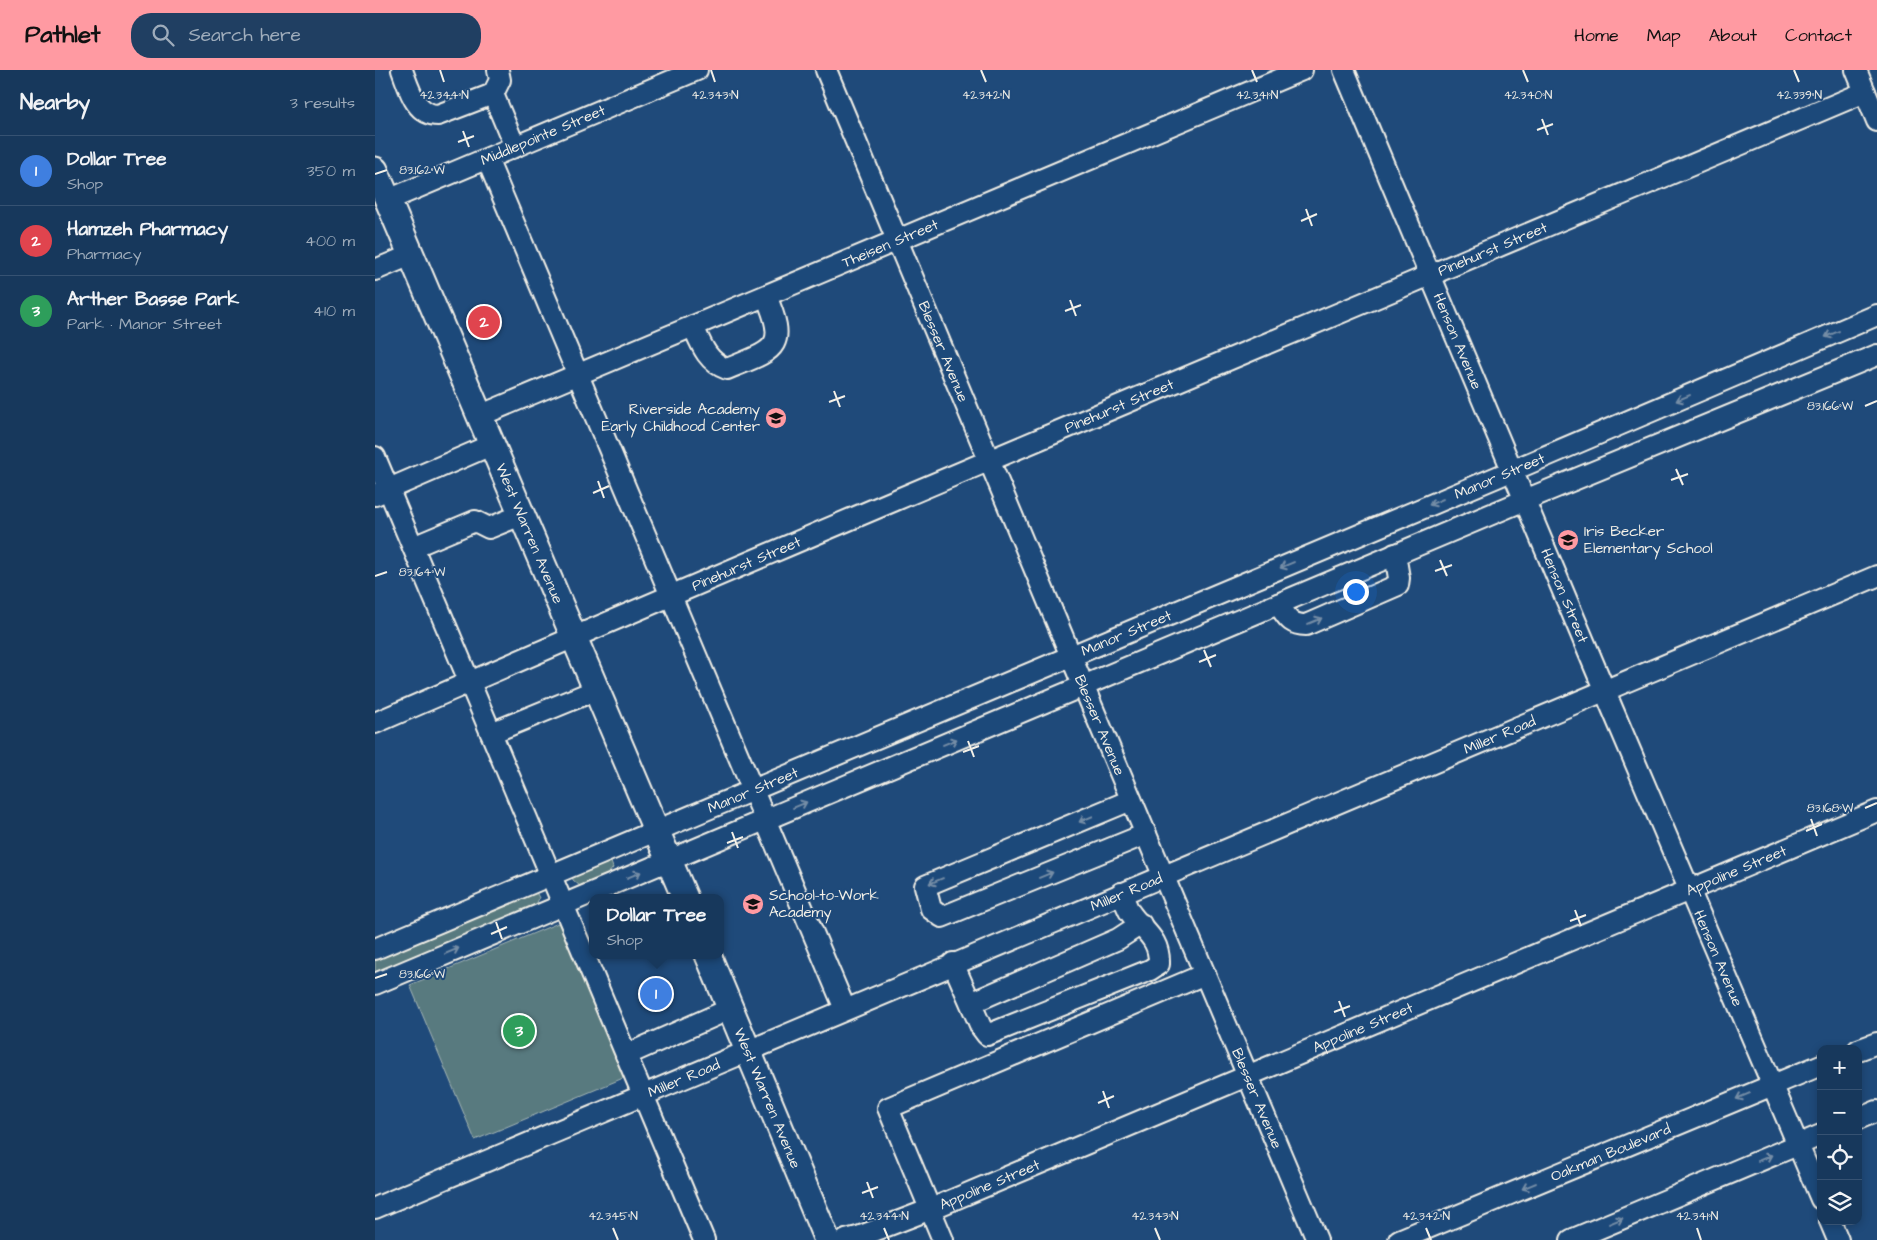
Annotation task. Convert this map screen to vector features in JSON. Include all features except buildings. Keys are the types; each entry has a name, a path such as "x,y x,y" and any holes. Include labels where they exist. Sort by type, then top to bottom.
{"main road":[{"name":"West Warren Avenue","path":"375,170 383,199 411,255 683,894"},
{"name":"West Warren Avenue","path":"710,959 827,1240"}],"street":[{"path":"402,70 417,106 431,115 438,115 493,94 500,80 498,70"},
{"name":"Middlepointe Street","path":"383,199 487,159 697,70"},
{"name":"Blesser Avenue","path":"826,70 1317,1240"},
{"name":"Theisen Street","path":"479,416 1302,70"},
{"name":"Henson Avenue","path":"1344,70 1525,500"},
{"path":"1856,70 1877,121"},
{"name":"Pinehurst Street","path":"375,723 989,460 1865,92"},
{"path":"493,94 515,146"},
{"path":"487,159 845,1009"},
{"path":"375,270 411,255"},
{"path":"693,326 707,355 718,366 727,369 763,355 775,344 777,332 775,318 765,296"},
{"name":"Manor Street","path":"375,948 1877,315"},
{"path":"589,894 1395,554 1877,355"},
{"path":"382,492 491,445"},
{"path":"375,457 382,492 413,547 704,1240"},
{"name":"Henson Street","path":"1525,500 1605,690"},
{"path":"413,547 475,521 489,528 521,515"},
{"path":"1278,604 1290,621 1297,625 1306,625 1398,585 1399,578 1395,554"},
{"name":"Miller Road","path":"375,1208 1877,576"},
{"path":"491,733 597,690"},
{"name":"Henson Avenue","path":"1605,690 1817,1190"},
{"path":"1131,800 925,886 931,909 942,917 1146,834"},
{"name":"Appoline Street","path":"846,1240 931,1209 1877,811"},
{"path":"1121,893 1130,911 1153,938 1159,954 1159,964"},
{"path":"375,984 589,894"},
{"path":"971,1003 1119,939 1141,924"},
{"path":"953,964 981,1027 987,1035 987,1044 994,1063"},
{"path":"1159,964 1168,970 1177,986"},
{"path":"987,1035 1150,970 1159,964"},
{"path":"943,1240 888,1108 1205,974"},
{"path":"626,1055 730,1008"},
{"path":"1862,1049 1877,1043"},
{"name":"Oakman Boulevard","path":"1399,1240 1817,1067"},
{"path":"1862,1117 1877,1111"},
{"path":"1571,1240 1817,1136"},
{"path":"1832,1225 1838,1240"}],"green space":[{"path":"610,859 613,868 607,875 580,886 573,880 572,876"},
{"path":"536,892 539,898 533,907 375,973 375,954"},
{"path":"563,921 628,1076 475,1140 410,985"}],"place":[{"name":"Hamzeh Pharmacy","path":"484,322"},
{"name":"Riverside Academy Early Childhood Center","path":"776,418"},
{"name":"Iris Becker Elementary School","path":"1568,540"},
{"name":"School-to-Work Academy","path":"753,904"},
{"name":"Dollar Tree","path":"656,994"},
{"name":"Arther Basse Park","path":"519,1031"}]}
